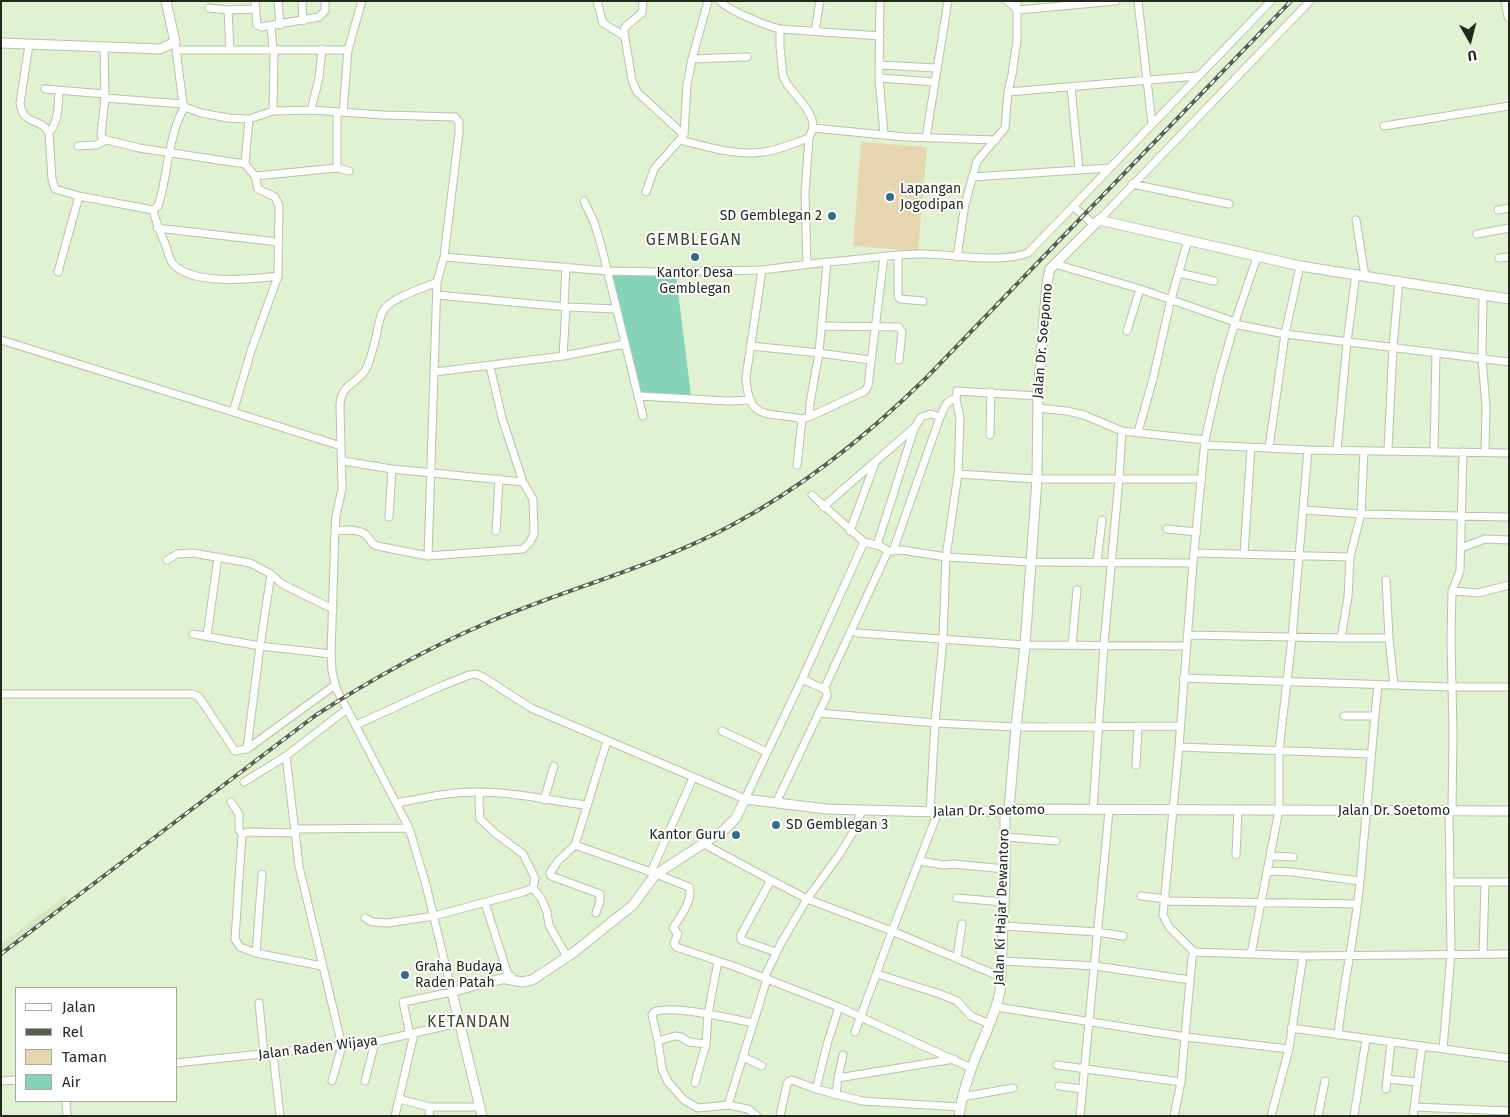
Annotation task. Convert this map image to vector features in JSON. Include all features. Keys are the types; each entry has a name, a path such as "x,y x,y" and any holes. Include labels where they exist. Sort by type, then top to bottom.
{"street":[{"path":"29,45 20,103 21,110 24,116 46,128 49,132 54,189 79,196 153,210 158,206 162,196 179,115 184,106 176,49 166,1"},
{"path":"278,1 280,25"},
{"path":"302,1 303,20"},
{"path":"209,8 228,10 256,5 257,25 271,26 315,18 325,11 325,1"},
{"path":"337,168 340,112 348,50 362,1"},
{"path":"596,1 603,23 624,36"},
{"path":"643,1 642,12 625,28 624,36 632,80 637,92 682,138 719,150 749,153 766,152 809,138"},
{"path":"646,192 654,169 682,138 687,85 708,1"},
{"path":"720,1 733,11 780,29 880,36"},
{"path":"815,31 820,1"},
{"path":"880,1 879,78 884,135"},
{"path":"926,138 948,1"},
{"path":"1007,1 1018,10 1116,1"},
{"path":"957,257 966,204 977,161 1005,128 1008,92 1017,40 1017,1"},
{"path":"1138,1 1152,124"},
{"path":"1096,222 1310,1"},
{"path":"1506,1 1509,17"},
{"path":"444,257 607,271 657,272 762,270 898,255 928,254 969,258 1012,256 1028,253 1268,3"},
{"path":"228,10 230,50"},
{"path":"271,26 274,50 273,111"},
{"path":"780,29 780,54 783,76 812,119 813,128 809,138 805,193 807,264"},
{"path":"1,43 104,48 348,50"},
{"path":"104,48 105,96 101,135 103,139 139,148 245,164"},
{"path":"311,110 319,78 322,49"},
{"path":"692,59 747,57"},
{"path":"879,65 936,68"},
{"path":"1008,92 1198,76"},
{"path":"879,78 934,82"},
{"path":"1071,88 1079,169"},
{"path":"45,89 184,106 219,116 249,119 273,111 311,110 399,116 444,115 457,119 459,128 458,142 444,257 437,282 428,556"},
{"path":"49,132 55,125 57,118 59,91"},
{"path":"1384,126 1509,106"},
{"path":"233,412 251,351 278,276 278,201 275,197 258,188 254,176 245,164 249,119"},
{"path":"813,128 926,138 996,140"},
{"path":"78,146 96,145 106,140"},
{"path":"254,176 337,168 349,171"},
{"path":"972,176 1110,168"},
{"path":"1132,184 1228,204"},
{"path":"58,272 79,196"},
{"path":"584,202 599,238 643,416"},
{"path":"1073,206 1096,222 1188,240 1257,257 1300,266 1509,298"},
{"path":"1498,210 1509,208"},
{"path":"153,210 157,228 173,264 192,274 212,279 227,280 278,276"},
{"path":"1337,450 1347,342 1360,275 1356,220"},
{"name":"Jalan Dr. Soepomo","path":"1007,810 1025,645 1037,479 1038,396 1047,283 1050,269 1096,222"},
{"path":"157,228 278,242"},
{"path":"1477,234 1509,228"},
{"path":"1138,432 1153,379 1170,299 1188,240"},
{"path":"898,255 898,296 900,298 923,301"},
{"path":"762,270 746,377 747,388 751,400 759,412 771,416 805,418 865,391 868,386 884,257"},
{"path":"1257,257 1219,378 1205,442 1183,678 1174,810 1163,915 1170,927 1194,952 1303,956 1509,954"},
{"path":"1500,258 1509,257"},
{"path":"797,465 819,352 827,262"},
{"path":"1055,264 1140,289 1235,323 1285,334 1509,362"},
{"path":"1269,448 1285,334 1300,266"},
{"path":"563,356 566,267"},
{"path":"1179,273 1214,281"},
{"path":"1388,450 1393,347 1399,280"},
{"path":"399,1099 430,1108 482,1112 458,1023 434,916 409,828 335,685 331,654 336,516 342,489 341,395 362,375 368,365 383,311 394,302 437,282"},
{"path":"1126,331 1140,289"},
{"path":"437,295 565,307 617,309"},
{"path":"1483,295 1482,359 1486,406 1486,452"},
{"path":"822,326 899,327 901,329 898,360"},
{"path":"1,340 341,446"},
{"path":"435,372 563,356 625,344"},
{"path":"751,346 819,352 870,360"},
{"path":"1434,451 1436,353"},
{"path":"335,531 347,530 363,533 373,545 428,556 523,549 534,534 533,499 523,482 502,418 490,366"},
{"path":"855,1032 919,861 934,812 935,723 943,639 946,557 958,474 960,418 956,399 957,391 1038,396"},
{"path":"990,435 991,392"},
{"path":"638,396 728,402 751,400"},
{"path":"824,689 891,551 946,403 952,398 956,399"},
{"path":"1038,408 1075,413 1122,431 1251,447 1308,450 1509,453"},
{"path":"823,507 915,427 924,415 931,414 940,417"},
{"path":"877,545 915,427"},
{"path":"1093,810 1104,644 1122,431"},
{"path":"1244,554 1251,447"},
{"path":"1251,954 1279,810 1279,750 1292,638 1308,450"},
{"path":"1341,638 1348,597 1350,557 1362,514 1364,451"},
{"path":"1443,1050 1451,954 1452,591 1460,575 1463,452"},
{"path":"850,531 876,460"},
{"path":"343,461 392,469 523,482"},
{"path":"389,517 392,469"},
{"path":"958,474 1037,479 1202,480"},
{"path":"496,532 499,479"},
{"path":"812,496 864,542 891,551 902,550 946,557 1030,562 1193,563"},
{"path":"1304,510 1362,514 1509,517"},
{"path":"1097,562 1102,520"},
{"path":"1167,530 1196,532"},
{"path":"1461,548 1485,539 1509,540"},
{"path":"653,873 704,844 733,822 802,679 864,542"},
{"path":"167,560 177,554 193,553 250,563 271,574 282,584 333,609"},
{"path":"1194,553 1300,554 1350,557"},
{"path":"207,636 218,557"},
{"path":"247,749 271,574"},
{"path":"1386,580 1394,685"},
{"path":"1452,591 1478,593 1509,585"},
{"path":"1072,645 1077,590"},
{"path":"857,633 1025,645 1186,646"},
{"path":"193,634 260,646 331,654"},
{"path":"1187,635 1389,638"},
{"path":"356,725 439,687 476,674 532,708 745,799"},
{"path":"1183,678 1378,685 1509,687"},
{"path":"776,803 827,694 826,690 802,679"},
{"path":"1,694 193,694 200,697 235,751 247,749 335,685"},
{"path":"1338,1035 1358,904 1378,685"},
{"path":"244,782 286,756 347,709"},
{"path":"819,713 935,723 1016,727 1180,726"},
{"path":"1344,716 1375,716"},
{"path":"1136,765 1138,727"},
{"path":"722,730 767,752"},
{"path":"596,913 600,894 550,875 550,871 574,845 607,741"},
{"path":"1179,747 1371,754"},
{"path":"286,756 299,866 342,1046 332,1081"},
{"path":"544,800 554,766"},
{"path":"395,1116 412,1034 403,1002 508,978 522,982 532,980 567,957 633,905 653,873 693,778"},
{"path":"397,803 480,792 502,793 586,805"},
{"path":"480,792 480,819 523,854 535,878 533,888 544,906 549,925 567,957"},
{"name":"Jalan Dr. Soetomo","path":"745,799 811,808 934,812 1007,810 1509,811"},
{"path":"231,802 238,814 239,830 242,834 235,938 240,947 256,953 322,966"},
{"path":"728,1105 765,978 776,952 807,899 855,829 862,810"},
{"name":"Jalan Ki Hajar Dewantoro","path":"959,1111 971,1068 996,1007 1001,976 1007,810"},
{"path":"1236,855 1238,810"},
{"path":"1080,1116 1109,811"},
{"path":"242,834 248,832 409,828"},
{"path":"1005,838 1056,841"},
{"path":"704,844 767,878"},
{"path":"574,845 686,885 691,890 686,905 674,928 678,934 674,946 765,978 839,1008 954,1058 971,1068"},
{"path":"1271,856 1293,857"},
{"path":"919,861 944,865 953,864 1005,869"},
{"path":"1268,871 1292,872 1360,881"},
{"path":"256,953 262,874"},
{"path":"776,952 741,940 741,935 771,880 807,899 892,931 1001,976"},
{"path":"1450,882 1509,882"},
{"path":"1483,954 1485,882"},
{"path":"365,918 372,922 388,923 434,916 533,888"},
{"path":"1141,896 1166,900 1358,904"},
{"path":"957,898 1004,902"},
{"path":"484,903 508,978"},
{"path":"957,958 962,924"},
{"path":"1004,926 1097,932 1123,936"},
{"path":"1174,1116 1181,1082 1194,952"},
{"path":"1271,1116 1289,1049 1303,956"},
{"path":"695,1083 706,1044 708,1014 718,961"},
{"path":"1002,961 1095,966 1190,980"},
{"path":"877,974 957,1001 971,1016 990,1024"},
{"path":"259,1004 264,1054"},
{"path":"996,1007 1186,1037 1289,1049"},
{"path":"816,1089 828,1041 839,1008"},
{"path":"753,1023 708,1014 664,1009 654,1012 652,1015 662,1069 668,1082 684,1100 698,1108 728,1105 748,1109 757,1116"},
{"name":"Jalan Raden Wijaya","path":"178,1064 375,1042 458,1023"},
{"path":"1291,1028 1509,1058"},
{"path":"658,1041 675,1036 690,1042 706,1044"},
{"path":"1354,1116 1366,1039"},
{"path":"365,1081 375,1042"},
{"path":"1386,1089 1391,1042"},
{"path":"1413,1116 1422,1046"},
{"path":"273,1053 280,1116"},
{"path":"836,1095 843,1055"},
{"path":"743,1057 762,1066"},
{"path":"838,1078 954,1058"},
{"path":"1057,1065 1181,1082"},
{"path":"1387,1079 1417,1082"},
{"path":"1,1081 15,1080"},
{"path":"780,1116 789,1081 792,1080 862,1102 959,1111"},
{"path":"1318,1116 1325,1081"},
{"path":"1059,1086 1082,1089"},
{"path":"962,1097 1013,1088"},
{"path":"66,1102 68,1116"},
{"path":"1414,1107 1505,1112"},
{"path":"429,1116 430,1108"}],"shaded area":[{"path":"66,895 72,903 1,957 1,944"}],"green space":[{"name":"Lapangan Jogodipan","path":"861,142 927,147 918,251 853,246"}],"water":[{"path":"676,275 691,395 638,392 611,276"}],"railway":[{"path":"1,954 316,715 356,690 418,655 482,625 544,600 671,554 702,540 785,494 835,458 882,419 927,377 1291,1"}],"place":[{"name":"Lapangan Jogodipan","path":"890,197"},
{"name":"SD Gemblegan 2","path":"832,216"},
{"name":"Kantor Desa Gemblegan","path":"695,257"},
{"name":"SD Gemblegan 3","path":"776,825"},
{"name":"Kantor Guru","path":"736,835"},
{"name":"Graha Budaya Raden Patah","path":"405,975"}],"district":[{"name":"GEMBLEGAN","path":"694,241"},
{"name":"KETANDAN","path":"469,1023"}]}
